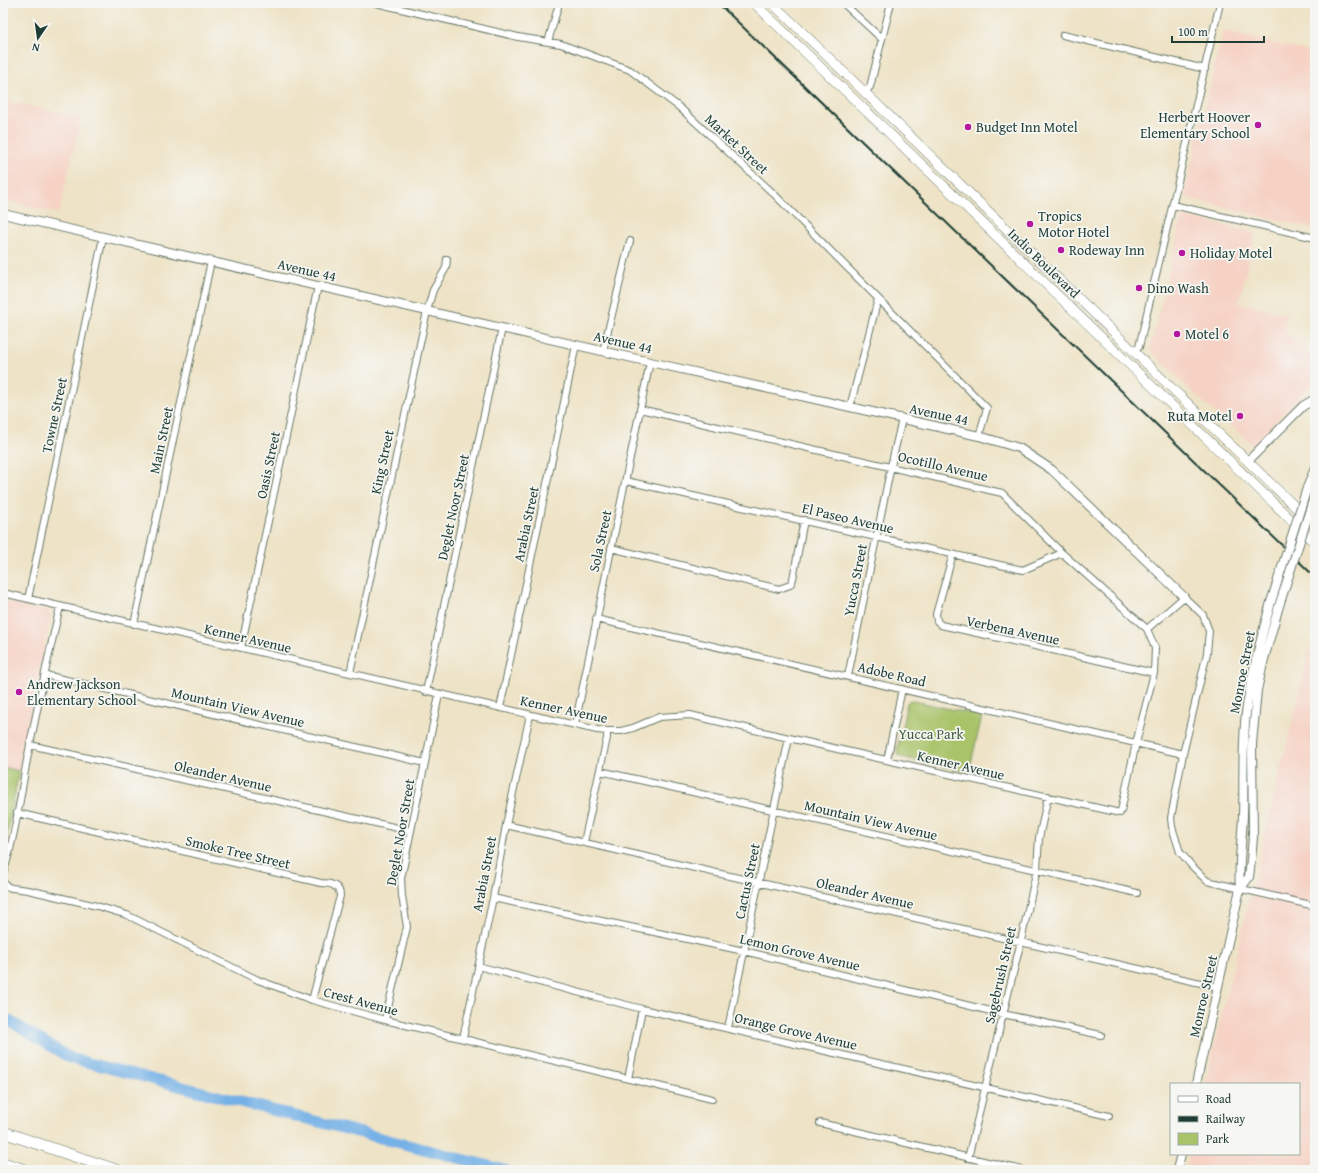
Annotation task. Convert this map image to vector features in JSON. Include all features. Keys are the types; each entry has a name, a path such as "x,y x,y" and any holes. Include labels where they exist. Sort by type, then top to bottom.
{"highway":[{"path":"3,1124 17,1130 44,1146"},
{"path":"3,1132 116,1170"},
{"path":"3,1163 25,1170"}],"main road":[{"name":"Indio Boulevard","path":"754,3 1315,543"},
{"path":"762,3 765,14"},
{"name":"Indio Boulevard","path":"772,3 1315,526"},
{"path":"810,57 825,65 849,88 865,92 864,102 868,113"},
{"path":"1081,318 1098,327 1121,349 1128,352 1134,352 1140,375"},
{"path":"1193,425 1208,433 1237,461 1248,461 1248,472 1252,482"},
{"path":"1252,482 1253,477 1256,476 1277,496 1293,505"}],"street":[{"name":"Market Street","path":"376,3 518,37 561,44 630,70 679,107 774,194 987,408 979,436"},
{"path":"548,42 558,7 557,3"},
{"path":"843,3 882,39"},
{"path":"865,92 870,87 891,3"},
{"path":"1134,352 1139,347 1174,204 1220,3"},
{"path":"1062,35 1205,69"},
{"path":"1174,204 1315,238"},
{"name":"Avenue 44","path":"3,214 979,436 1019,448 1052,470 1184,597"},
{"name":"Towne Street","path":"28,599 103,237"},
{"path":"603,351 630,241"},
{"name":"King Street","path":"350,673 427,311 433,290 446,268 447,259"},
{"name":"Main Street","path":"134,624 211,261"},
{"name":"Oasis Street","path":"241,648 318,286"},
{"path":"850,407 878,299"},
{"name":"Deglet Noor Street","path":"426,692 502,328"},
{"name":"Arabia Street","path":"500,708 576,345"},
{"name":"Sola Street","path":"575,725 650,362"},
{"path":"1248,461 1307,402 1315,399"},
{"name":"Ocotillo Avenue","path":"640,409 891,466 1002,493 1062,552 1147,629 1155,648 1154,673 1120,813"},
{"name":"Yucca Street","path":"848,676 902,419"},
{"name":"Monroe Street","path":"1196,1083 1240,889 1239,876 1243,817 1244,741 1246,714 1256,656 1271,602 1307,488 1315,468"},
{"name":"El Paseo Avenue","path":"626,481 1023,570 1062,552"},
{"name":"Monroe Street","path":"1240,889 1249,877 1253,837 1252,744 1257,690 1279,606 1315,494"},
{"path":"611,548 779,588 790,586 794,579 804,520"},
{"name":"Verbena Avenue","path":"953,554 936,614 937,621 941,625 1154,673"},
{"name":"Kenner Avenue","path":"3,593 426,692 575,725 607,731 621,731 633,728 659,717 690,715 1120,813"},
{"path":"1147,629 1184,597 1203,615 1209,631 1207,653 1183,754 1171,818 1180,852 1207,881 1315,906"},
{"path":"3,874 60,607"},
{"name":"Adobe Road","path":"596,619 1183,754"},
{"name":"Mountain View Avenue","path":"45,674 425,763"},
{"path":"886,760 902,689"},
{"name":"Deglet Noor Street","path":"385,1020 407,927 401,879 439,695"},
{"name":"Arabia Street","path":"463,1038 530,715"},
{"path":"584,842 607,738 607,731"},
{"name":"Cactus Street","path":"728,1028 789,738"},
{"name":"Oleander Avenue","path":"30,745 411,831"},
{"name":"Mountain View Avenue","path":"600,771 1137,893"},
{"name":"Sagebrush Street","path":"968,1158 1037,870 1039,838 1048,796"},
{"name":"Smoke Tree Street","path":"17,813 333,885 340,890 340,896 312,1000"},
{"name":"Oleander Avenue","path":"506,825 1218,987"},
{"name":"Crest Avenue","path":"3,882 8,887 98,906 127,915 258,980 312,1000 385,1020 712,1099"},
{"name":"Lemon Grove Avenue","path":"493,898 744,951 1003,1014 1101,1036"},
{"name":"Orange Grove Avenue","path":"478,966 642,1009 1109,1116"},
{"path":"628,1079 642,1009"},
{"path":"820,1123 1022,1170"},
{"path":"1177,1170 1181,1155"}],"shaded area":[{"name":"Herbert Hoover Elementary School","path":"1223,31 1315,53 1315,229 1184,197"},
{"path":"3,100 81,118 59,213 3,201"},
{"path":"1182,216 1255,233 1239,303 1287,314 1284,331 1315,360 1315,381 1253,445 1202,401 1150,350"},
{"name":"Andrew Jackson Elementary School","path":"3,601 48,611 51,616 19,771 3,767"},
{"path":"1315,627 1315,1170 1185,1170 1189,1155 1300,1155 1300,1083 1205,1083"}],"green space":[{"name":"Yucca Park","path":"910,700 982,716 969,772 901,757 898,755 897,750 907,703"},
{"path":"3,767 19,771 3,856"}],"waterway":[{"path":"3,1017 70,1058 505,1170"}],"railway":[{"path":"718,3 1315,577"}],"place":[{"name":"Herbert Hoover Elementary School","path":"1258,125"},
{"name":"Budget Inn Motel","path":"968,127"},
{"name":"Tropics Motor Hotel","path":"1030,224"},
{"name":"Rodeway Inn","path":"1061,250"},
{"name":"Holiday Motel","path":"1182,253"},
{"name":"Dino Wash","path":"1139,288"},
{"name":"Motel 6","path":"1177,334"},
{"name":"Ruta Motel","path":"1240,416"},
{"name":"Andrew Jackson Elementary School","path":"19,692"}]}
